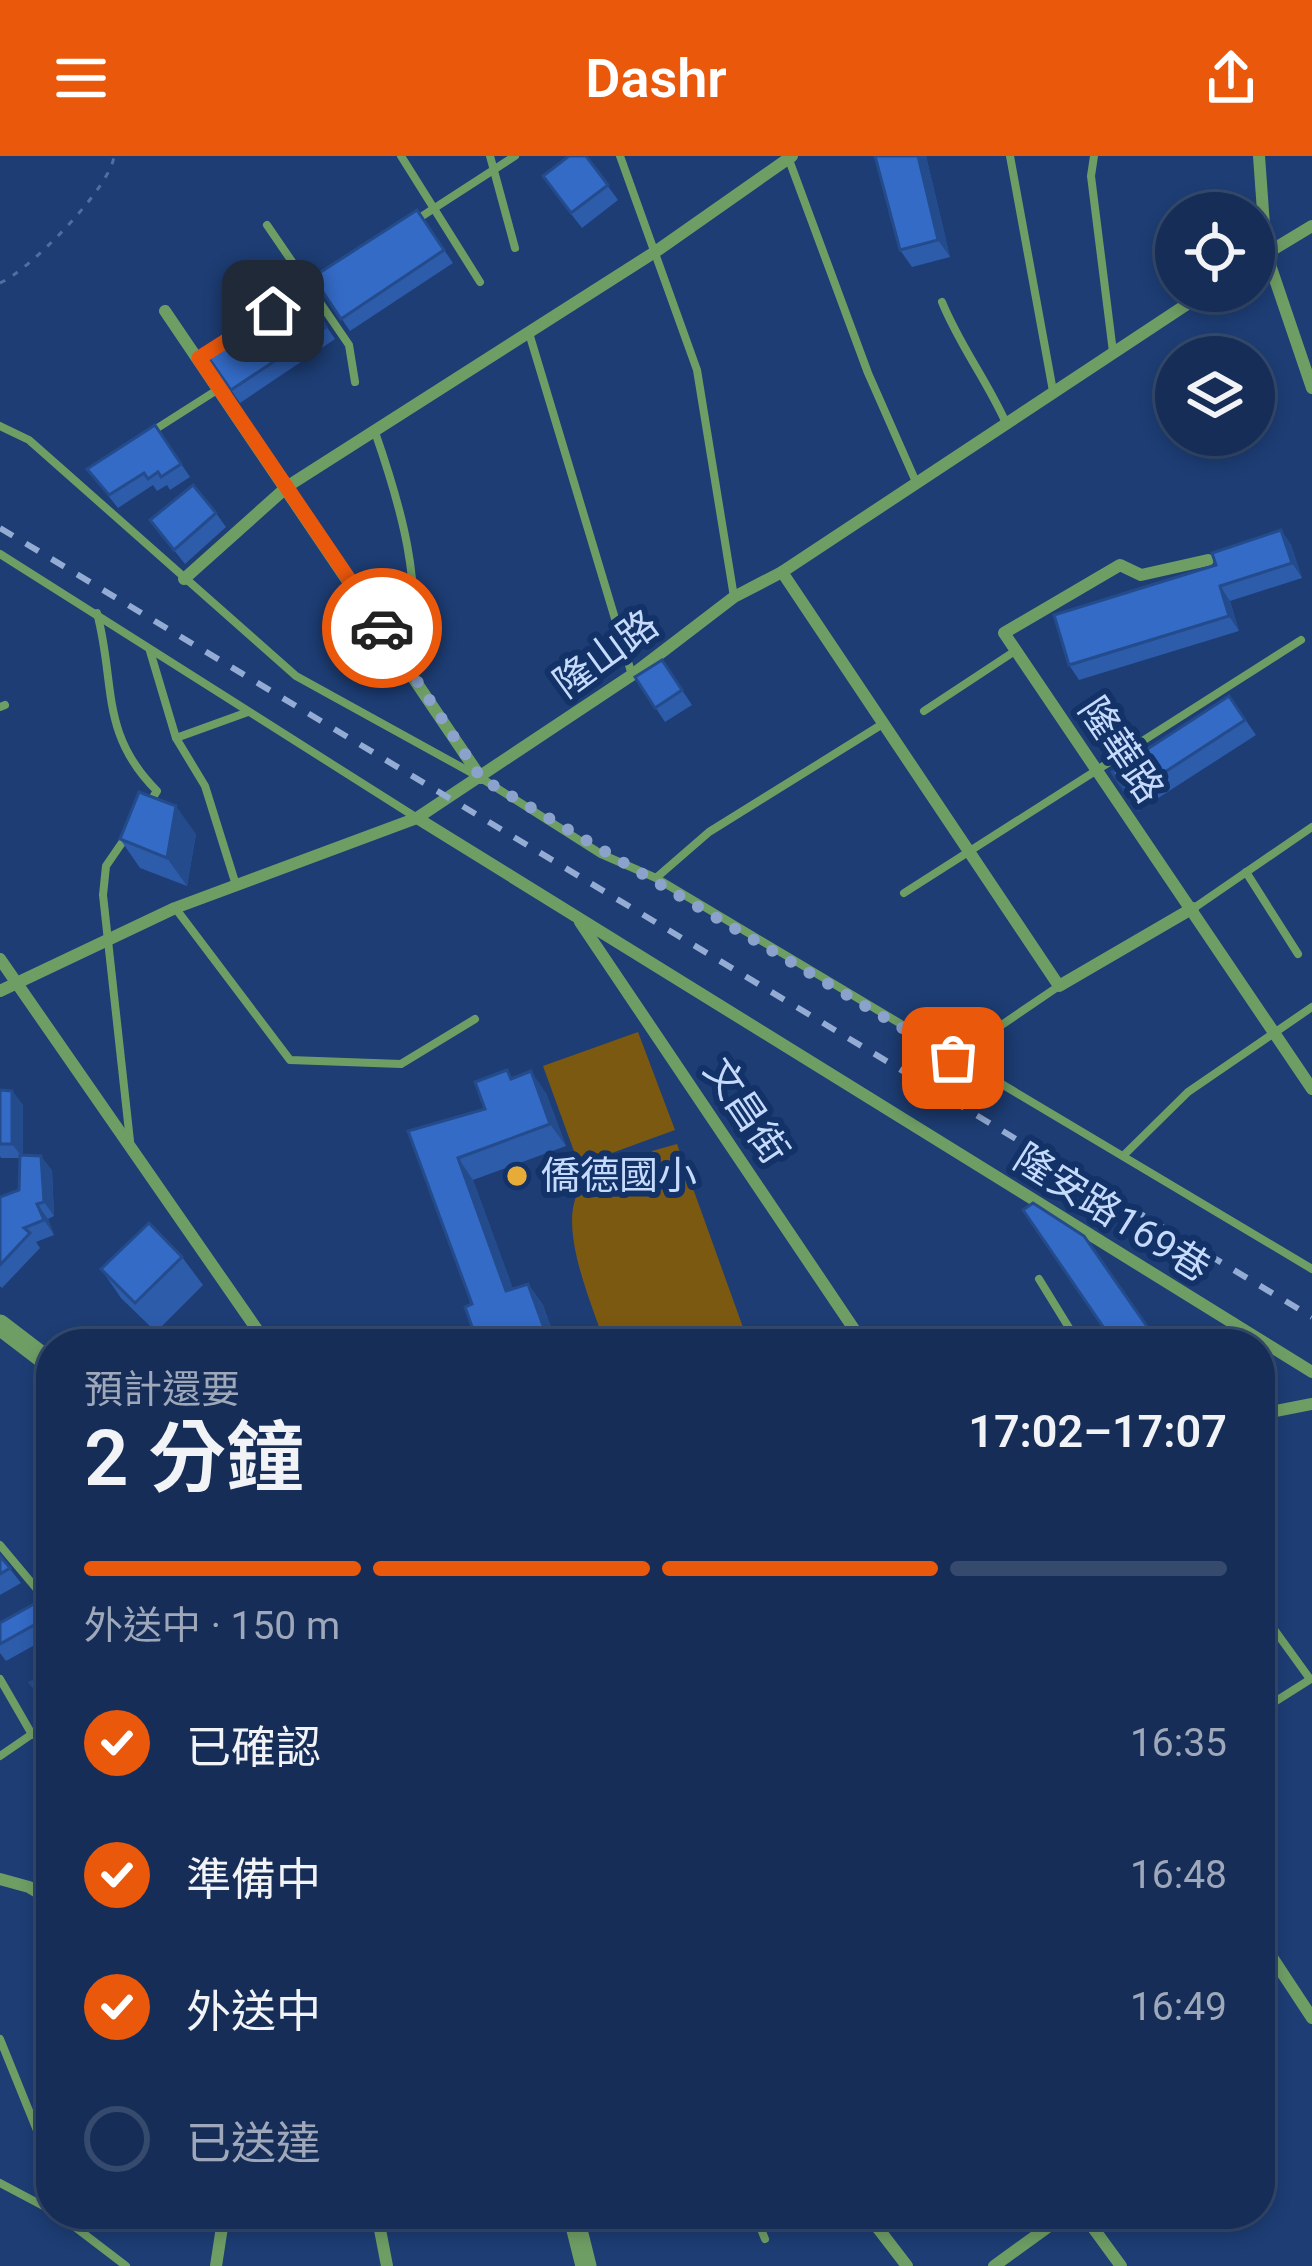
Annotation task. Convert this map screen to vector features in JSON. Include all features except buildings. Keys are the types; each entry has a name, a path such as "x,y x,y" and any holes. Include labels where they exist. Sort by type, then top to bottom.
{"street":[{"path":"1259,156 1259,192"},
{"path":"184,579 288,486 658,250 790,157"},
{"path":"1275,248 1312,226"},
{"path":"1275,295 1312,388"},
{"path":"165,311 288,486 481,778"},
{"name":"隆山路","path":"0,991 175,908 417,818 632,675 734,597 782,572 1175,312"},
{"path":"1016,650 1004,633 1120,566 1141,575 1208,560"},
{"path":"782,572 1059,986 1192,908"},
{"name":"隆華路","path":"1016,650 1312,1089"},
{"name":"隆安路169巷","path":"417,818 1243,1329"},
{"name":"文昌街","path":"575,914 854,1329"},
{"path":"0,959 257,1329"},
{"path":"0,1325 36,1353"},
{"name":"隆安路169巷","path":"1275,1349 1312,1372"},
{"path":"1275,1411 1312,1404"},
{"path":"0,1879 36,1894"},
{"path":"1275,1962 1312,2018"},
{"path":"213,2264 221,2229"},
{"path":"380,2229 388,2266"},
{"path":"577,2229 586,2266"},
{"path":"879,2229 907,2266"},
{"path":"994,2266 1045,2229"},
{"path":"1094,2229 1121,2266"}],"lane":[{"path":"401,156 480,282"},
{"path":"490,156 515,248"},
{"path":"398,232 515,156"},
{"path":"620,156 658,250 697,370 734,597"},
{"path":"1010,156 1053,392"},
{"path":"1094,156 1091,176 1113,352"},
{"path":"790,157 868,373 916,482"},
{"path":"267,225 349,345 355,382"},
{"path":"291,299 327,276"},
{"path":"942,302 962,351 981,367 1006,422"},
{"path":"529,333 632,675"},
{"path":"199,358 236,334"},
{"path":"140,439 218,389"},
{"path":"0,426 29,440 296,676 481,778 602,854 656,878 1098,1146 1124,1155 1312,1269"},
{"path":"375,430 405,546 415,633 405,664"},
{"path":"0,554 417,818"},
{"path":"97,613 108,653 104,682 128,761 157,791 144,810"},
{"path":"904,893 1301,640"},
{"path":"150,650 176,738 206,786 236,885"},
{"path":"924,711 1016,650"},
{"path":"176,738 249,712"},
{"path":"656,878 709,832 881,725"},
{"path":"1192,908 1312,827"},
{"path":"131,1149 107,943 106,866 132,829"},
{"path":"1246,872 1298,954"},
{"path":"175,908 290,1060 401,1064 475,1018"},
{"path":"953,1058 1059,986"},
{"path":"1124,1155 1188,1092 1312,1007"},
{"path":"1039,1279 1070,1329"},
{"path":"0,1545 36,1588"},
{"path":"1275,1630 1311,1679 1275,1702"},
{"path":"0,1678 36,1737"},
{"path":"0,1756 36,1728"},
{"path":"0,2038 36,2128"},
{"path":"0,2183 36,2202"},
{"path":"82,2229 126,2266"},
{"path":"761,2229 765,2239"}],"path":[{"path":"0,283 22,273 95,191 114,156"}],"shaded area":[{"path":"638,1032 675,1130 579,1165 543,1066"},
{"path":"677,1144 744,1329 600,1329 576,1254 572,1224 576,1198 589,1178 615,1167 657,1166 652,1151"}],"railway":[{"path":"0,528 1312,1317"}],"way so far":[{"path":"382,628 481,778 602,854 656,878 953,1058"}],"place":[{"name":"僑德國小","path":"517,1176"}],"route":[{"path":"273,311 199,358 382,628"}]}
